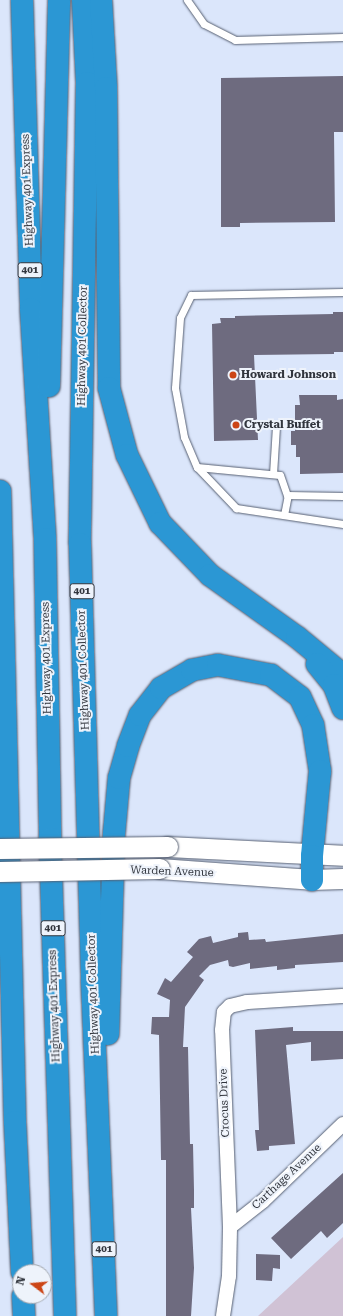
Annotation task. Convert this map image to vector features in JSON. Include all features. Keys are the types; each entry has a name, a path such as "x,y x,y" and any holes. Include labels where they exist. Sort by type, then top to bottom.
{"highway":[{"name":"Highway 401 Express","path":"22,0 32,309 45,539 50,839 65,1316"},
{"path":"45,539 58,0"},
{"name":"Highway 401 Collector","path":"83,0 87,83 80,544 92,982 102,1183 106,1316"},
{"path":"101,0 106,88 109,388 127,455 160,523 210,575 298,637 343,675"},
{"path":"0,491 15,1122 22,1264"},
{"path":"298,637 334,685 343,708"},
{"path":"102,1183 114,834 119,778 128,746 140,715 161,688 192,670 218,665 271,674 300,697 313,725 320,771 312,856 312,880"},
{"path":"23,1304 24,1316"}],"main road":[{"path":"0,849 168,847 312,856 343,856"},
{"name":"Warden Avenue","path":"0,872 160,869 312,880 343,879"}],"street":[{"name":"Crocus Drive","path":"223,1316 229,1276 230,1227 222,1030 224,1012 230,1006 247,1002 343,996"},
{"name":"Carthage Avenue","path":"230,1227 263,1201 343,1124"}],"lane":[{"path":"187,0 204,24 235,40 343,37"},
{"path":"343,292 191,295 180,318 175,388 184,436 198,467 236,508 343,524"},
{"path":"273,474 276,426"},
{"path":"198,467 280,475 288,495 284,516"},
{"path":"288,495 343,496"}],"shaded area":[{"path":"343,1237 343,1316 258,1316"}],"building":[{"path":"343,76 343,132 334,132 335,222 240,223 240,227 221,227 221,78"},
{"name":"Howard Johnson","path":"333,312 343,312 343,352 334,352 334,354 254,355 258,440 214,441 212,324 221,323 220,318 235,318 235,316 333,314"},
{"path":"299,395 337,395 337,400 343,399 343,473 300,474 300,457 296,457 296,445 291,445 291,431 295,431 295,405 300,405"},
{"path":"248,932 249,940 265,939 266,942 343,934 343,962 295,965 295,968 277,970 277,966 250,969 250,963 233,967 229,966 228,960 210,965 199,976 204,980 185,1007 183,1047 188,1047 190,1144 193,1144 194,1208 191,1208 194,1268 191,1316 166,1316 166,1160 161,1160 159,1035 151,1034 152,1017 169,1017 170,1000 157,994 165,978 171,982 193,957 187,952 199,939 211,936 213,943 238,937 238,933"},
{"path":"293,1027 293,1031 343,1031 343,1059 311,1061 311,1042 286,1045 295,1144 269,1146 269,1150 257,1151 255,1130 259,1130 255,1030"},
{"path":"343,1173 343,1223 327,1238 321,1231 291,1259 271,1238"},
{"path":"256,1254 280,1255 280,1269 273,1268 272,1281 256,1280"}],"place":[{"name":"Howard Johnson","path":"233,375"},
{"name":"Crystal Buffet","path":"236,425"}]}
